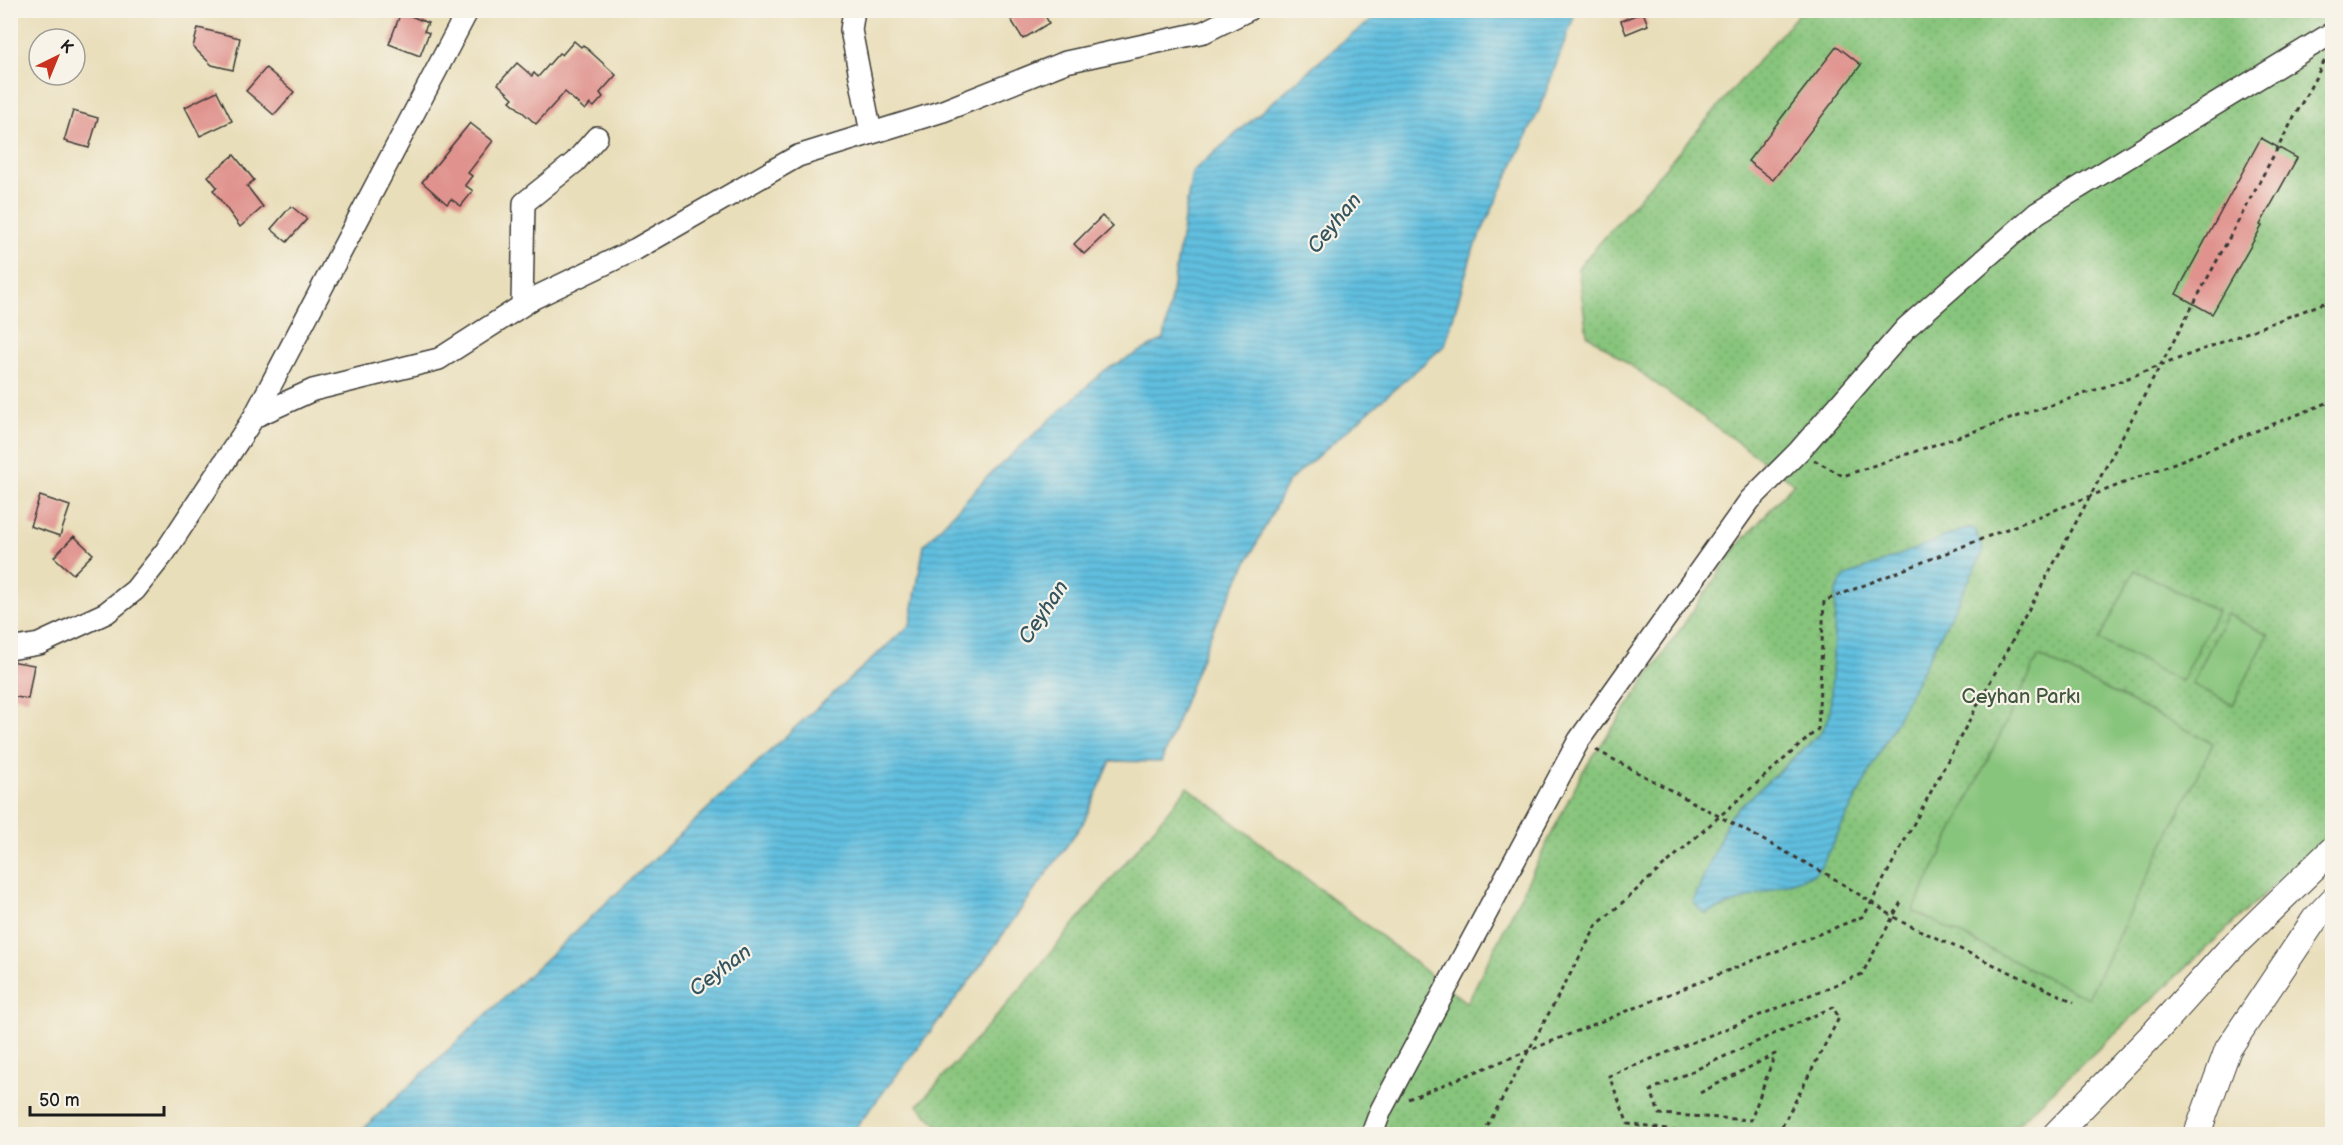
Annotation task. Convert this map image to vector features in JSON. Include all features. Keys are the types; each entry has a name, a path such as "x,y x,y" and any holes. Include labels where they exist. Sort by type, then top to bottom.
{"street":[{"path":"10,649 39,644 106,612 135,590 165,552 254,417 468,10"},
{"path":"854,10 851,30 871,133"},
{"path":"254,417 313,390 439,359 522,305 636,249 798,156 943,111 1066,62 1204,32 1248,10"},
{"path":"1372,1134 1381,1110 1579,740 1750,500 1799,451 1906,328 2037,213 2332,33"},
{"path":"522,305 524,204 575,162 597,137"},
{"path":"2056,1134 2156,1031 2231,948 2332,850"},
{"path":"2197,1134 2228,1049 2314,919 2332,901"}],"path":[{"path":"1381,1110 1864,916 2327,55"},
{"path":"1799,451 1843,476 2159,368 2332,300"},
{"path":"1483,1134 1597,925 1818,729 1824,601 2332,400"},
{"path":"1579,740 1830,876 1902,922 2074,1002"},
{"path":"1694,1134 1628,1124 1609,1077 1862,974 1901,902"},
{"path":"1700,1093 1775,1054 1751,1120 1659,1114 1651,1090 1833,1007 1839,1018 1778,1134"}],"green space":[{"name":"Ceyhan Parkı","path":"1801,11 2332,11 2332,831 2007,1134 946,1134 918,1105 1023,986 1188,787 1467,1003 1583,771 1736,548 1794,483 1587,334 1578,268"},
{"path":"2135,570 2217,611 2181,681 2099,640"},
{"path":"2227,614 2268,635 2233,705 2192,684"},
{"path":"2039,656 2213,743 2088,998 1913,911"}],"water":[{"name":"Ceyhan","path":"1385,11 1576,11 1540,108 1473,250 1445,345 1288,482 1213,629 1161,762 1111,761 1083,823 971,979 851,1134 354,1134 365,1127 801,722 910,625 924,545 988,476 1105,370 1164,339 1192,172 1343,41"},
{"path":"1970,527 1976,530 1983,550 1981,557 1821,866 1814,874 1704,914 1693,902 1729,817 1820,734 1830,715 1836,591 1844,577"}],"building":[{"path":"1005,10 1042,10 1049,23 1023,39"},
{"path":"401,12 428,23 424,31 429,33 420,56 389,44"},
{"path":"1643,12 1648,25 1626,34 1621,21"},
{"path":"198,28 240,38 233,70 212,65 193,47"},
{"path":"574,41 581,47 583,45 616,75 600,93 603,97 594,107 590,104 585,110 565,92 536,124 510,101 513,98 498,84 517,63 532,76 534,73 538,77 559,53 562,55"},
{"path":"1837,46 1861,65 1773,180 1748,161"},
{"path":"266,68 294,92 274,115 246,91"},
{"path":"217,91 232,121 200,136 185,107"},
{"path":"73,111 98,118 89,148 64,141"},
{"path":"470,123 493,141 468,173 472,176 465,185 473,191 461,206 451,199 447,204 422,182"},
{"path":"2261,138 2297,158 2260,225 2262,226 2212,314 2176,294"},
{"path":"234,155 254,180 247,186 263,207 240,227 213,190 217,187 208,176"},
{"path":"291,206 307,219 287,242 271,229"},
{"path":"1102,216 1113,227 1084,254 1074,244"},
{"path":"40,496 70,506 60,536 30,526"},
{"path":"74,536 93,554 73,574 54,557"},
{"path":"10,661 34,665 28,699 10,696"}]}
